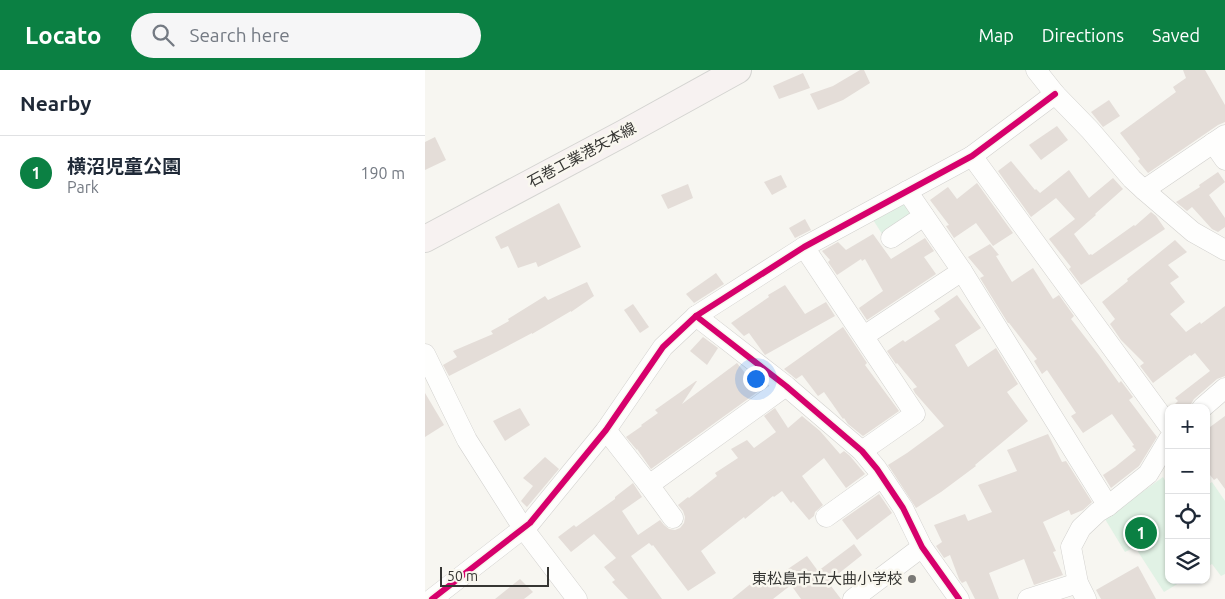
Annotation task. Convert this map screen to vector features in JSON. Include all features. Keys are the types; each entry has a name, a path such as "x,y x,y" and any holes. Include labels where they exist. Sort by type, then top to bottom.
{"main road":[{"name":"石巻工業港矢本線","path":"425,239 739,70"}],"street":[{"path":"1036,70 1055,94 1090,130 1132,179 1193,232 1225,250"},
{"path":"432,599 530,523 606,430 663,347 695,316 804,247 972,156 1055,94"},
{"path":"1144,190 1219,139 1225,160"},
{"path":"972,156 1165,421"},
{"path":"907,191 962,271 1108,506"},
{"path":"891,238 924,216"},
{"path":"804,247 915,414 862,451"},
{"path":"863,336 962,271"},
{"path":"695,316 786,386 862,451 903,508 922,547 959,599"},
{"path":"425,354 467,440 523,528 577,599"},
{"path":"649,485 786,386"},
{"path":"1207,404 1225,388"},
{"path":"606,430 673,518"},
{"path":"1028,599 1082,591 1071,546 1081,528 1148,474 1165,446"},
{"path":"826,517 882,477"},
{"path":"853,599 922,547"}],"green space":[{"path":"906,202 913,214 884,237 870,215"},
{"path":"1163,477 1165,481 1165,584 1177,584 1164,592 1135,547 1125,552 1105,519"},
{"path":"1212,482 1225,501 1225,574 1221,576 1212,564 1210,565 1210,483"}],"building":[{"path":"860,70 864,70 870,83 843,100 818,110 810,94 833,86"},
{"path":"1183,70 1205,70 1225,105 1225,122 1148,173 1120,133 1176,92 1173,87 1186,78"},
{"path":"803,73 810,88 779,99 773,86"},
{"path":"1109,100 1120,116 1103,127 1091,112"},
{"path":"1057,126 1068,140 1041,160 1029,145"},
{"path":"435,137 446,160 425,170 425,142"},
{"path":"1011,161 1035,190 1040,193 1069,170 1089,198 1113,178 1123,189 1074,234 1089,255 1092,255 1135,226 1151,212 1165,229 1081,285 1069,269 1071,267 1049,239 1075,219 1056,198 1031,217 998,171"},
{"path":"1218,172 1225,182 1209,195 1225,218 1225,227 1218,232 1212,229 1192,207 1187,211 1176,202 1200,187 1199,185"},
{"path":"781,175 787,187 772,195 764,182"},
{"path":"977,183 1013,233 993,246 976,223 954,238 946,226 949,225 930,200 948,187 957,199"},
{"path":"688,184 693,198 668,209 661,195"},
{"path":"559,203 581,247 538,267 536,262 518,268 508,246 501,249 495,237"},
{"path":"805,219 811,230 795,238 789,228"},
{"path":"873,234 891,259 925,238 934,251 924,257 936,274 867,320 859,308 883,291 865,259 862,261 861,259 837,275 828,262 830,260 822,251 838,242 846,250"},
{"path":"1175,240 1187,252 1168,265 1179,277 1170,283 1185,302 1170,314 1186,332 1200,322 1201,324 1225,306 1225,376 1217,379 1194,399 1191,404 1175,404 1178,401 1175,398 1210,371 1195,353 1153,383 1140,366 1144,363 1121,340 1110,324 1115,319 1102,302 1128,281 1127,279"},
{"path":"990,244 999,255 996,256 1012,282 1033,268 1053,299 1059,295 1074,316 1071,319 1119,383 1121,381 1133,397 1129,400 1157,437 1139,466 1111,488 1103,475 1136,450 1132,446 1134,445 1112,414 1083,433 1071,416 1076,413 1047,370 1042,374 1034,361 1037,359 1008,323 980,278 984,276 968,257"},
{"path":"716,273 724,284 694,303 686,294"},
{"path":"587,282 594,296 571,312 449,376 443,365 457,357 453,351 493,334 491,331 545,296 548,300"},
{"path":"785,285 805,314 826,302 835,316 765,355 749,333 744,336 731,323 769,297 768,295"},
{"path":"957,295 981,328 955,345 968,367 996,348 1018,384 1007,392 1028,421 976,466 916,508 888,465 944,426 915,393 913,389 917,387 887,351 903,340 905,342 940,319 934,311"},
{"path":"633,304 649,327 640,333 624,310"},
{"path":"843,327 867,363 865,365 899,411 863,436 843,419 824,392 818,396 802,375 796,379 784,369"},
{"path":"703,337 718,348 707,365 690,351"},
{"path":"737,363 753,383 757,380 763,388 651,469 626,437 658,413 655,410 696,381 682,404"},
{"path":"425,393 444,425 425,437"},
{"path":"520,408 530,425 505,441 493,421"},
{"path":"775,408 788,428 802,416 820,431 840,454 844,451 850,456 865,474 846,488 824,458 802,476 823,505 809,520 793,501 791,503 782,491 773,496 701,551 716,573 688,591 653,545 649,543 631,556 662,599 628,599 612,582 615,580 604,567 616,558 594,534 571,552 558,537 574,525 576,527 615,499 633,483 642,497 622,511 638,535 660,520 669,529 675,530 680,528 684,523 685,517 678,505 717,476 715,473 738,458 731,449 747,440 754,448 776,432 764,416"},
{"path":"1225,416 1225,489 1217,478 1214,480 1210,475 1210,427"},
{"path":"1048,434 1062,462 1066,461 1092,502 1083,510 1071,515 1069,510 1043,522 1056,551 1053,552 1063,575 1034,585 1024,559 989,573 999,599 975,599 966,581 962,583 959,579 950,555 944,558 936,546 942,542 934,525 965,514 968,521 992,512 978,485 1017,471 1007,450"},
{"path":"545,457 559,469 527,507 521,501 533,486 523,478"},
{"path":"879,494 892,513 857,540 842,520"},
{"path":"854,544 862,555 828,582 841,599 801,599 791,585 773,599 732,599 769,569 776,577 807,556 818,571"},
{"path":"1138,566 1156,599 1101,599 1096,590"},
{"path":"520,579 533,592 524,599 495,599"}],"cycle path":[{"path":"432,599 530,523 606,430 663,347 696,316 804,247 972,156 1055,94"},
{"path":"696,316 786,386 862,451 877,469 903,508 922,547 959,599"}],"place":[{"name":"横沼児童公園","path":"1141,533"},
{"name":"東松島市立大曲小学校","path":"912,579"}]}
